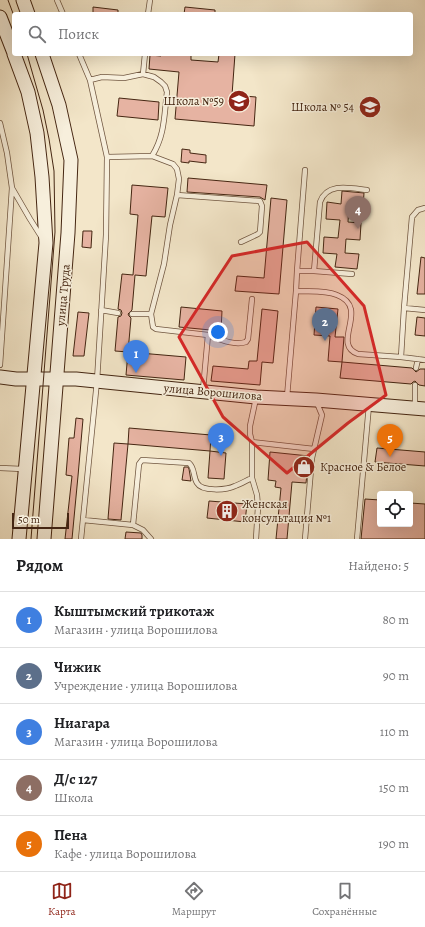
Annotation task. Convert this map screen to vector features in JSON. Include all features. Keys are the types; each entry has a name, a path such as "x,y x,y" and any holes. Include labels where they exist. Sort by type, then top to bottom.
{"main road":[{"path":"23,0 27,12"},
{"name":"улица Труда","path":"0,17 12,49"},
{"name":"улица Труда","path":"15,56 28,92 37,133 42,177 46,243 19,539"},
{"name":"улица Труда","path":"43,56 59,105 71,160 68,233 44,539"},
{"name":"улица Ворошилова","path":"0,377 97,382 256,397 316,400 420,409"}],"lane":[{"path":"57,0 62,12"},
{"path":"148,12 150,0"},
{"path":"80,56 90,80 107,157 106,236 97,382 81,539"},
{"path":"144,74 145,56"},
{"path":"90,80 102,77 124,78 144,74 154,77 166,86 167,92 162,136 152,156"},
{"path":"0,123 7,153 12,188 2,296 0,365"},
{"path":"107,157 152,156 173,164 177,169 179,179 177,195 170,225 164,264 151,314 152,326 155,328 208,335 226,342 243,343 248,339 252,299"},
{"path":"286,398 305,170"},
{"path":"314,271 321,198 329,190 334,188 340,187 367,190"},
{"path":"12,188 46,243"},
{"path":"177,195 260,201 262,206 260,232 241,242"},
{"path":"401,357 412,217 418,210 425,208"},
{"path":"297,271 352,274"},
{"path":"296,291 331,293 338,295 345,301 350,307 352,313 347,336 349,347 354,352 358,354 425,360"},
{"path":"404,308 425,310"},
{"path":"101,310 118,313"},
{"path":"132,314 151,314"},
{"path":"203,392 208,335"},
{"path":"416,368 418,359"},
{"path":"415,385 420,409"},
{"path":"256,397 250,426 252,442 252,478 257,495 258,507 256,539"},
{"path":"306,539 314,449 322,415 316,400"},
{"path":"357,539 369,404"},
{"path":"252,442 314,449"},
{"path":"133,525 139,464 142,460 190,463 197,483 203,488 223,489 235,487 252,478"},
{"path":"0,468 25,469"},
{"path":"83,520 133,525 143,530 151,539"}],"highlighted area":[{"path":"307,242 364,306 386,395 348,423 287,473 223,417 179,337 232,256"}],"building":[{"path":"93,7 118,10 118,12 93,12"},
{"path":"185,7 215,10 215,12 184,12"},
{"path":"150,56 191,56 191,60 218,62 219,56 235,56 232,95 256,97 254,126 175,119 179,72 149,69"},
{"path":"119,98 159,102 158,120 117,116"},
{"path":"182,149 190,150 190,153 206,155 206,163 189,161 189,163 181,162"},
{"path":"188,178 267,185 265,200 260,197 187,192"},
{"path":"132,185 168,188 165,217 152,216 146,276 135,275 132,310 128,314 131,318 128,352 115,351 118,317 121,316 122,313 121,310 118,309 122,274 133,275 138,215 130,214"},
{"path":"342,191 364,193 363,207 349,206 348,222 361,223 360,240 346,239 345,253 359,254 357,269 335,267 337,254 323,253 324,237 338,238 340,220 326,219 327,202 341,204"},
{"path":"271,198 287,200 279,294 235,291 237,276 264,278"},
{"path":"83,231 92,231 91,248 82,247"},
{"path":"421,257 425,258 425,294 417,294"},
{"path":"181,307 222,311 221,331 179,327"},
{"path":"316,307 338,309 335,337 344,337 342,362 328,361 330,336 314,335"},
{"path":"262,309 278,311 273,363 262,362 260,385 211,381 213,366 248,369 249,361 257,361"},
{"path":"78,312 89,313 84,356 73,356"},
{"path":"417,317 425,318 425,336 415,335"},
{"path":"128,352 186,357 184,380 126,375"},
{"path":"342,362 412,368 416,372 420,369 425,369 425,386 419,385 415,381 411,384 340,378"},
{"path":"76,418 83,419 78,476 72,539 65,539 72,476 66,475 69,438 74,438"},
{"path":"129,428 211,435 210,451 128,444"},
{"path":"114,443 128,444 121,520 108,519"},
{"path":"377,448 425,452 425,466 375,462"},
{"path":"210,451 226,453 224,479 208,478"},
{"path":"270,452 309,456 306,483 292,482 287,539 276,539 281,488 275,487 276,481 268,480"},
{"path":"184,467 188,467 189,469 191,481 182,480"},
{"path":"365,499 377,500 377,527 413,527 413,503 425,504 425,539 361,539"},
{"name":"Женская консультация №1","path":"209,501 247,504 245,522 207,518"},
{"path":"126,532 141,533 142,539 125,539"}],"tram line":[{"path":"8,0 12,12"},
{"path":"28,56 43,110 54,171 55,232 31,539"}],"place":[{"name":"Школа №59","path":"239,101"},
{"name":"Школа № 54","path":"370,107"},
{"name":"Д/с 127","path":"358,229"},
{"name":"Чижик","path":"325,341"},
{"name":"Кыштымский трикотаж","path":"136,373"},
{"name":"Ниагара","path":"221,456"},
{"name":"Пена","path":"390,457"},
{"name":"Красное & Белое","path":"304,467"},
{"name":"Женская консультация №1","path":"227,511"}]}
